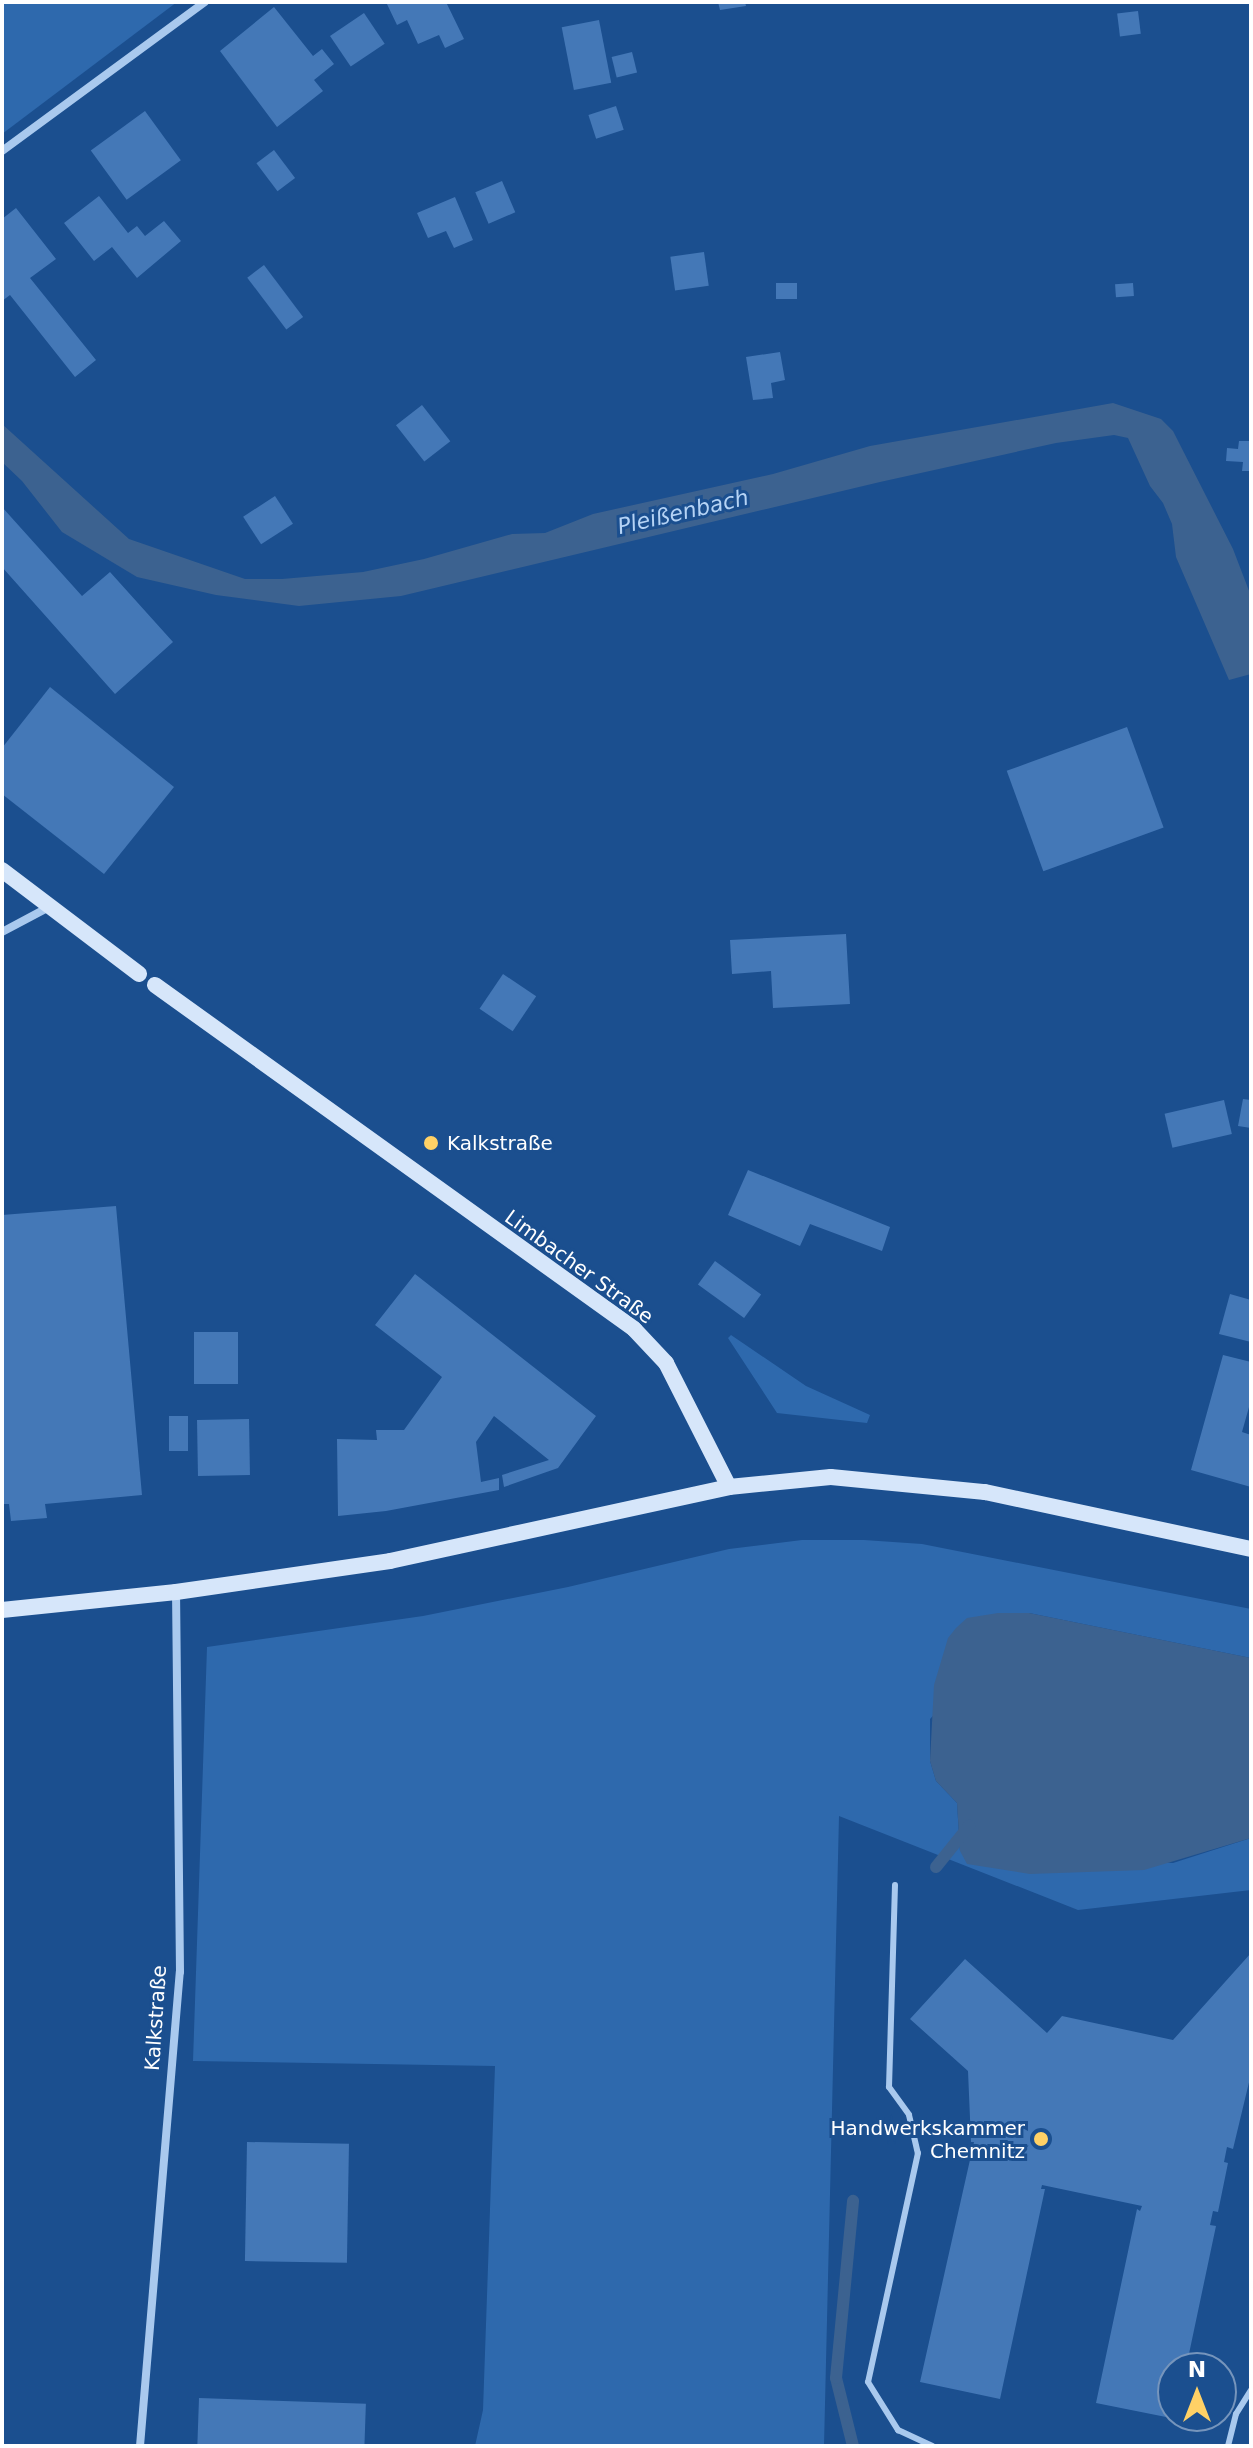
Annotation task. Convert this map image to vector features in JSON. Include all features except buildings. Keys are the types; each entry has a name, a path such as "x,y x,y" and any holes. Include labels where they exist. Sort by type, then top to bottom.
{"main road":[{"path":"2,870 139,974"},
{"name":"Limbacher Straße","path":"155,985 634,1329 666,1363 729,1487"},
{"path":"2,1610 176,1592 390,1561 729,1487 831,1477 985,1492 1251,1549"}],"street":[{"path":"2,151 205,2"},
{"path":"2,932 49,907"},
{"name":"Kalkstraße","path":"140,2446 180,1972 176,1592"}],"lane":[{"path":"895,1885 889,2087 909,2115 918,2153 868,2382 898,2430 932,2446"},
{"path":"1228,2446 1236,2414 1251,2390"}],"shaded area":[{"path":"2,2 177,2 2,134"},
{"path":"731,1335 806,1386 870,1415 867,1423 777,1413 728,1338"},
{"path":"802,1540 922,1544 1251,1609 1251,1658 1029,1613 930,1719 930,1761 936,1781 957,1803 960,1851 1173,1863 1251,1838 1251,1890 1078,1910 839,1816 824,2446 475,2446 483,2410 495,2066 193,2061 207,1647 423,1616 568,1587 729,1549"}],"water":[{"name":"Pleißenbach","path":"1113,403 1161,419 1173,431 1233,549 1251,596 1251,674 1229,680 1176,557 1172,524 1163,503 1150,486 1128,438 1114,435 1056,443 880,482 401,596 299,606 216,595 137,577 62,532 22,481 2,462 2,424 129,539 245,579 282,579 363,572 424,559 512,534 545,533 593,514 773,474 870,446"},
{"path":"998,1613 1029,1613 1251,1658 1251,1838 1144,1870 1030,1874 967,1864 960,1851 957,1803 936,1781 930,1761 934,1685 948,1638 956,1628 967,1618"}],"waterway":[{"path":"936,1867 969,1826"},
{"path":"853,2201 836,2378 853,2446"}],"place":[{"name":"Kalkstraße","path":"431,1143"},
{"name":"Handwerkskammer Chemnitz","path":"1041,2139"}]}
